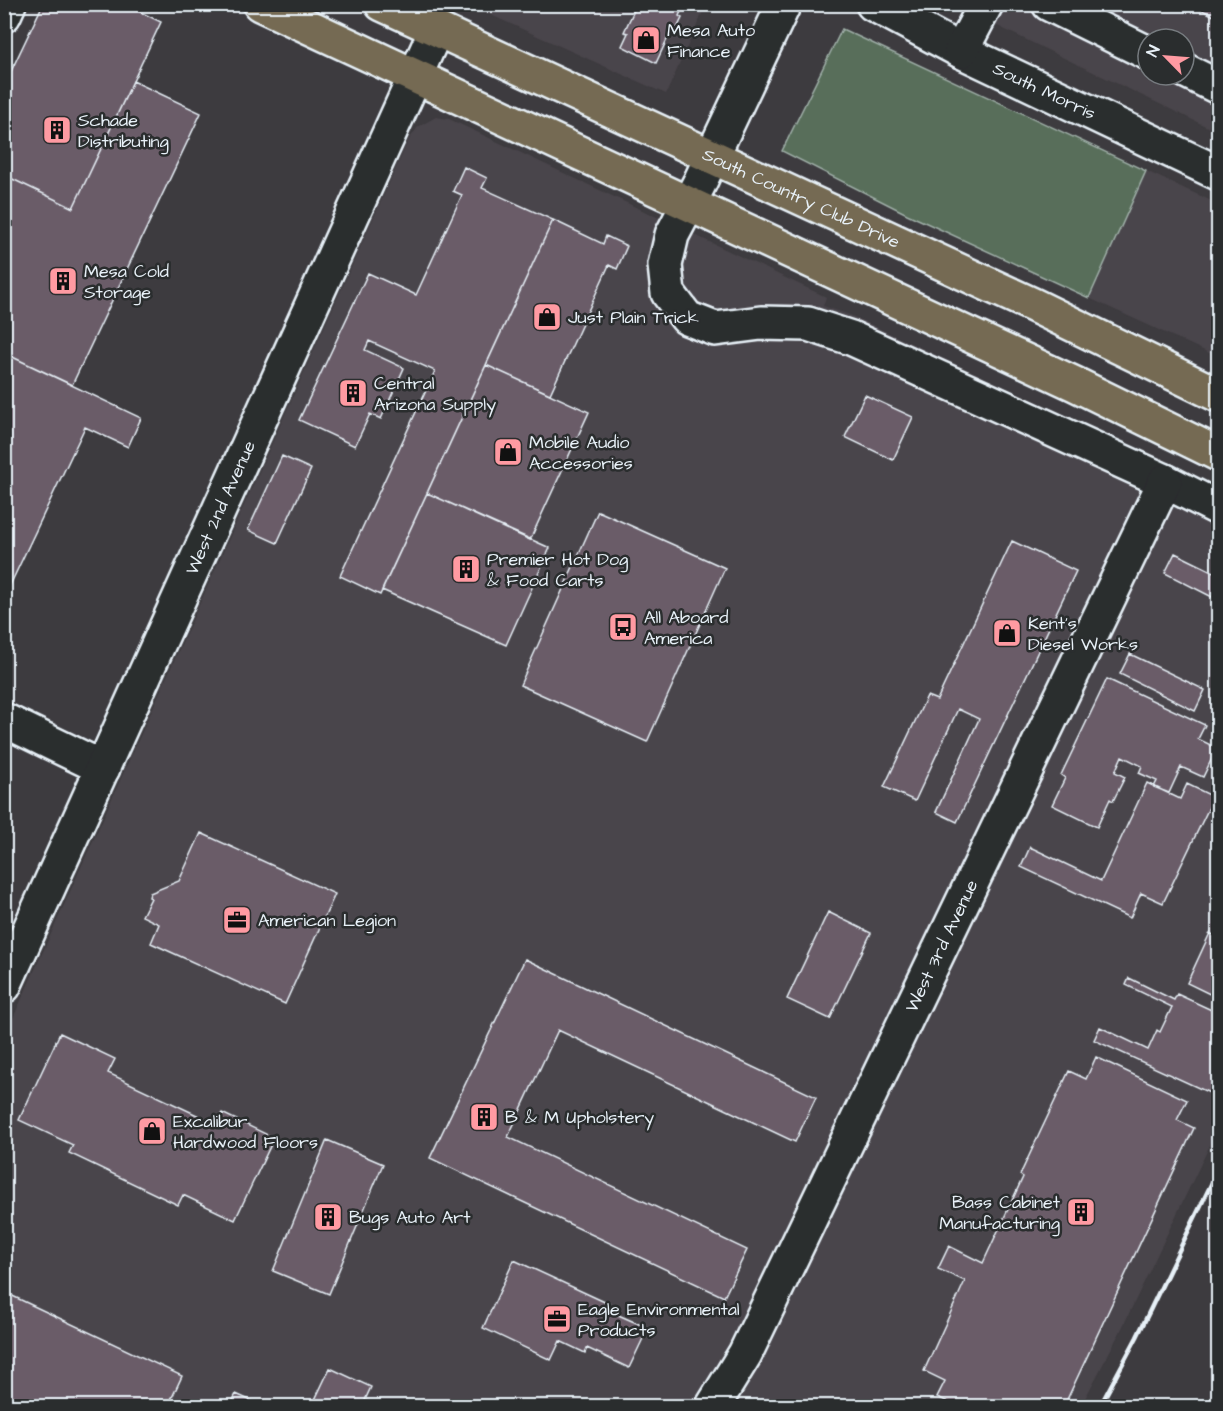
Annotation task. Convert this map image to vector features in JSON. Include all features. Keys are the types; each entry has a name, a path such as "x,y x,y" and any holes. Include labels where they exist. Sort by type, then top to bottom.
{"main road":[{"name":"South Country Club Drive","path":"260,4 415,77 1033,305 1218,395"},
{"name":"South Country Club Drive","path":"382,4 436,30 700,181 1218,454"}],"street":[{"path":"4,15 9,4"},
{"path":"784,4 672,235 665,265 668,293 687,318 715,328 761,323 808,324 851,338 1165,481 1218,508"},
{"name":"South Morris","path":"873,4 961,51 1218,173"},
{"path":"961,51 986,4"},
{"path":"1049,4 1136,47"},
{"name":"West 2nd Avenue","path":"4,986 436,30"},
{"path":"1196,76 1218,87"},
{"name":"West 3rd Avenue","path":"713,1407 745,1354 1165,481"},
{"path":"4,720 103,768"}],"shaded area":[{"path":"469,5 706,5 666,94"},
{"path":"954,5 1218,5 1218,132"},
{"path":"436,117 449,119 826,297 823,306 850,315 1054,410 1218,491 1218,1128 1122,1328 1081,1406 5,1406 5,1036 408,141 418,127"},
{"path":"1146,171 1218,204 1218,357 1089,298"}],"green space":[{"path":"842,29 1146,171 1089,298 907,214 782,151"}],"building":[{"name":"Schade Distributing","path":"43,4 124,4 161,22 73,208 4,175 4,86"},
{"name":"Mesa Auto Finance","path":"637,4 682,4 679,16 682,18 675,33 671,31 656,63 622,46 628,33 624,32"},
{"path":"1190,4 1218,4 1218,18"},
{"name":"Mesa Cold Storage","path":"133,81 201,113 72,385 4,353 4,175 73,208"},
{"name":"Central Arizona Supply","path":"464,167 487,178 482,188 553,220 380,595 340,576 435,371 369,341 365,350 404,368 381,419 370,414 355,446 299,420 368,273 416,295 462,195 453,191"},
{"name":"Just Plain Trick","path":"553,220 603,244 606,236 627,246 617,269 609,265 550,394 486,365"},
{"path":"4,353 141,418 128,447 85,427 4,598"},
{"name":"Mobile Audio Accessories","path":"486,365 589,412 530,540 427,493"},
{"path":"865,395 913,417 893,460 845,437"},
{"path":"282,456 311,469 277,543 248,530"},
{"name":"Premier Hot Dog & Food Carts","path":"427,493 550,548 506,645 382,590"},
{"name":"All Aboard America","path":"598,511 725,568 647,742 520,685"},
{"name":"Kent's Diesel Works","path":"1012,541 1076,571 957,822 936,812 979,719 958,709 915,801 884,787 927,696 937,700"},
{"path":"1175,553 1218,574 1218,600 1165,573"},
{"path":"1130,654 1205,690 1195,711 1120,674"},
{"path":"1107,679 1205,725 1198,739 1217,748 1203,777 1181,767 1169,793 1154,787 1157,781 1139,773 1142,766 1122,756 1115,772 1125,777 1113,801 1110,799 1097,827 1052,805 1065,778 1061,775"},
{"path":"1147,783 1180,799 1187,784 1214,797 1163,903 1141,893 1130,918 1021,867 1030,847 1101,881"},
{"name":"American Legion","path":"201,833 335,894 285,1004 151,943 159,924 142,916 151,898 150,893 179,881"},
{"path":"828,912 871,933 830,1019 787,999"},
{"path":"1210,933 1218,938 1218,998 1187,983"},
{"name":"B & M Upholstery","path":"525,959 816,1097 795,1142 558,1030 508,1137 747,1250 724,1297 430,1158"},
{"path":"1129,978 1174,1000 1177,994 1218,1013 1218,1085 1214,1095 1094,1040 1100,1027 1148,1050 1157,1030 1160,1032 1172,1007 1126,985"},
{"name":"Excalibur Hardwood Floors","path":"60,1033 115,1059 108,1073 216,1124 222,1113 274,1138 235,1220 183,1195 178,1205 69,1153 73,1145 19,1120"},
{"name":"Bass Cabinet Manufacturing","path":"1096,1057 1187,1100 1177,1120 1194,1128 1064,1406 957,1406 937,1397 945,1381 924,1371 965,1281 938,1269 949,1246 983,1263 1023,1177 1020,1175 1069,1071 1086,1079"},
{"name":"Bugs Auto Art","path":"327,1140 383,1164 329,1294 273,1271"},
{"name":"Eagle Environmental Products","path":"514,1260 609,1304 607,1310 648,1328 629,1368 587,1348 585,1353 560,1341 551,1360 483,1328"},
{"path":"4,1292 182,1376 168,1406 4,1406"},
{"path":"330,1368 371,1387 365,1400 379,1406 312,1406"},
{"path":"236,1394 263,1406 230,1406"}],"railway":[{"path":"1100,1406 1137,1337 1218,1170"}],"place":[{"name":"Mesa Auto Finance","path":"646,40"},
{"name":"Schade Distributing","path":"57,130"},
{"name":"Mesa Cold Storage","path":"63,281"},
{"name":"Just Plain Trick","path":"547,317"},
{"name":"Central Arizona Supply","path":"353,393"},
{"name":"Mobile Audio Accessories","path":"508,452"},
{"name":"Premier Hot Dog & Food Carts","path":"466,569"},
{"name":"All Aboard America","path":"623,627"},
{"name":"Kent's Diesel Works","path":"1007,633"},
{"name":"American Legion","path":"237,920"},
{"name":"B & M Upholstery","path":"484,1117"},
{"name":"Excalibur Hardwood Floors","path":"152,1131"},
{"name":"Bass Cabinet Manufacturing","path":"1081,1212"},
{"name":"Bugs Auto Art","path":"328,1217"},
{"name":"Eagle Environmental Products","path":"557,1319"}]}
